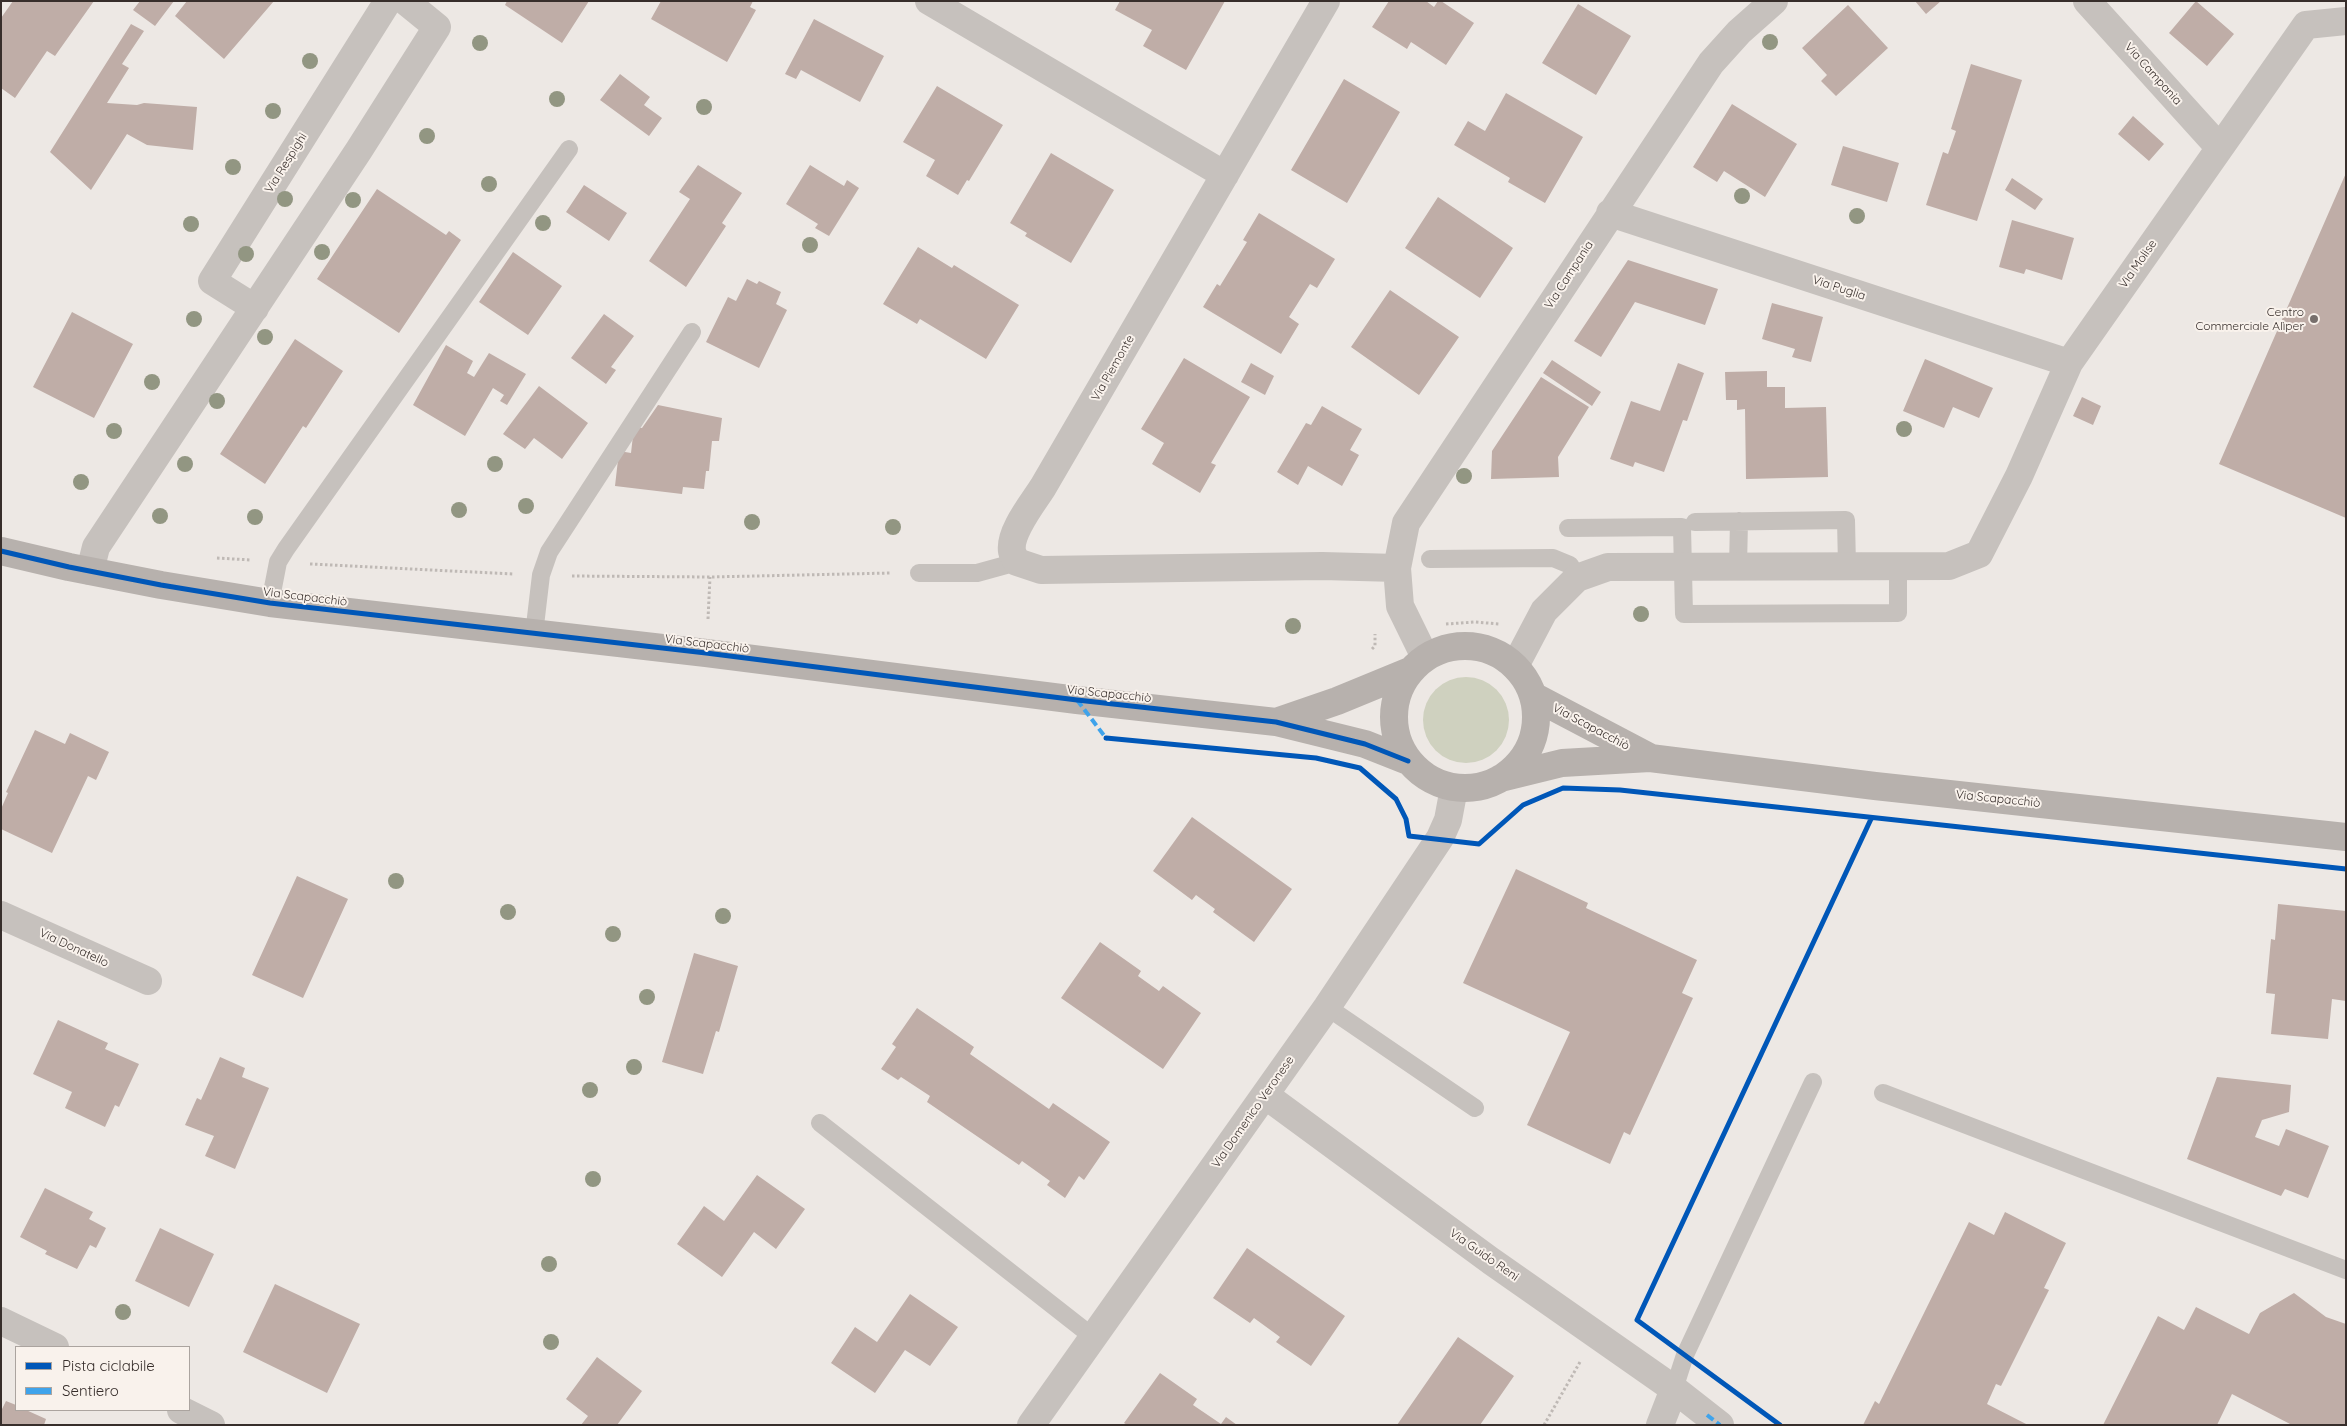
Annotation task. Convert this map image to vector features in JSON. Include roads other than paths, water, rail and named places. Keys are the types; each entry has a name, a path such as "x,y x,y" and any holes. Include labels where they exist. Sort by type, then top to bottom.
{"street":[{"name":"Via Respighi","path":"255,308 212,281 388,1"},
{"path":"90,571 96,547 255,308 437,26 405,1"},
{"path":"929,1 1225,175"},
{"name":"Via Piemonte","path":"1016,562 1012,550 1014,536 1021,522 1043,488 1326,1"},
{"name":"Via Campania","path":"1417,664 1400,606 1397,568 1406,523 1711,63 1739,32 1774,1"},
{"name":"Via Campania","path":"2087,1 2219,147"},
{"name":"Via Molise","path":"1898,566 1949,566 1980,554 2019,476 2069,364 2306,25 2346,21"},
{"name":"Via Puglia","path":"1610,213 2069,364"},
{"name":"Via Scapacchiò","path":"1,551 90,571 270,603 706,653 1077,700 1276,722 1365,744 1408,761"},
{"path":"1016,562 1041,570 1322,566 1397,568"},
{"path":"1515,666 1544,611 1577,578 1608,566 1898,566"},
{"name":"Via Scapacchiò","path":"1276,722 1337,701 1417,664 1439,651 1458,646 1479,647 1498,654 1515,666 1526,680 1533,696 1536,720 1531,743 1519,763 1501,778"},
{"name":"Via Scapacchiò","path":"1417,664 1398,692 1393,716 1397,740 1408,761 1421,773 1437,783 1454,788 1478,787 1501,778 1562,763 1650,758 1895,788 2346,837"},
{"name":"Via Scapacchiò","path":"1533,696 1650,758"},
{"name":"Via Domenico Veronese","path":"1031,1425 1327,1007 1440,838 1448,820 1454,788"},
{"name":"Via Donatello","path":"1,915 148,981"},
{"name":"Via Guido Reni","path":"1264,1095 1490,1261 1596,1333 1714,1420"},
{"path":"1,1321 52,1346"},
{"path":"1660,1425 1674,1389"},
{"path":"183,1411 211,1425"}],"lane":[{"path":"270,603 278,562 569,149"},
{"path":"534,634 541,575 549,552 692,332"},
{"path":"1695,522 1846,520 1847,566"},
{"path":"1738,566 1739,521"},
{"path":"1568,528 1682,527 1684,614 1898,613 1898,566"},
{"path":"1430,559 1553,558 1570,565 1577,578"},
{"path":"919,573 978,573 1016,562"},
{"path":"1327,1007 1475,1108"},
{"path":"1674,1389 1684,1354 1813,1082"},
{"path":"1883,1093 2346,1270"},
{"path":"820,1123 1093,1337"}],"place":[{"name":"Centro Commerciale Alìper","path":"2314,319"}]}
